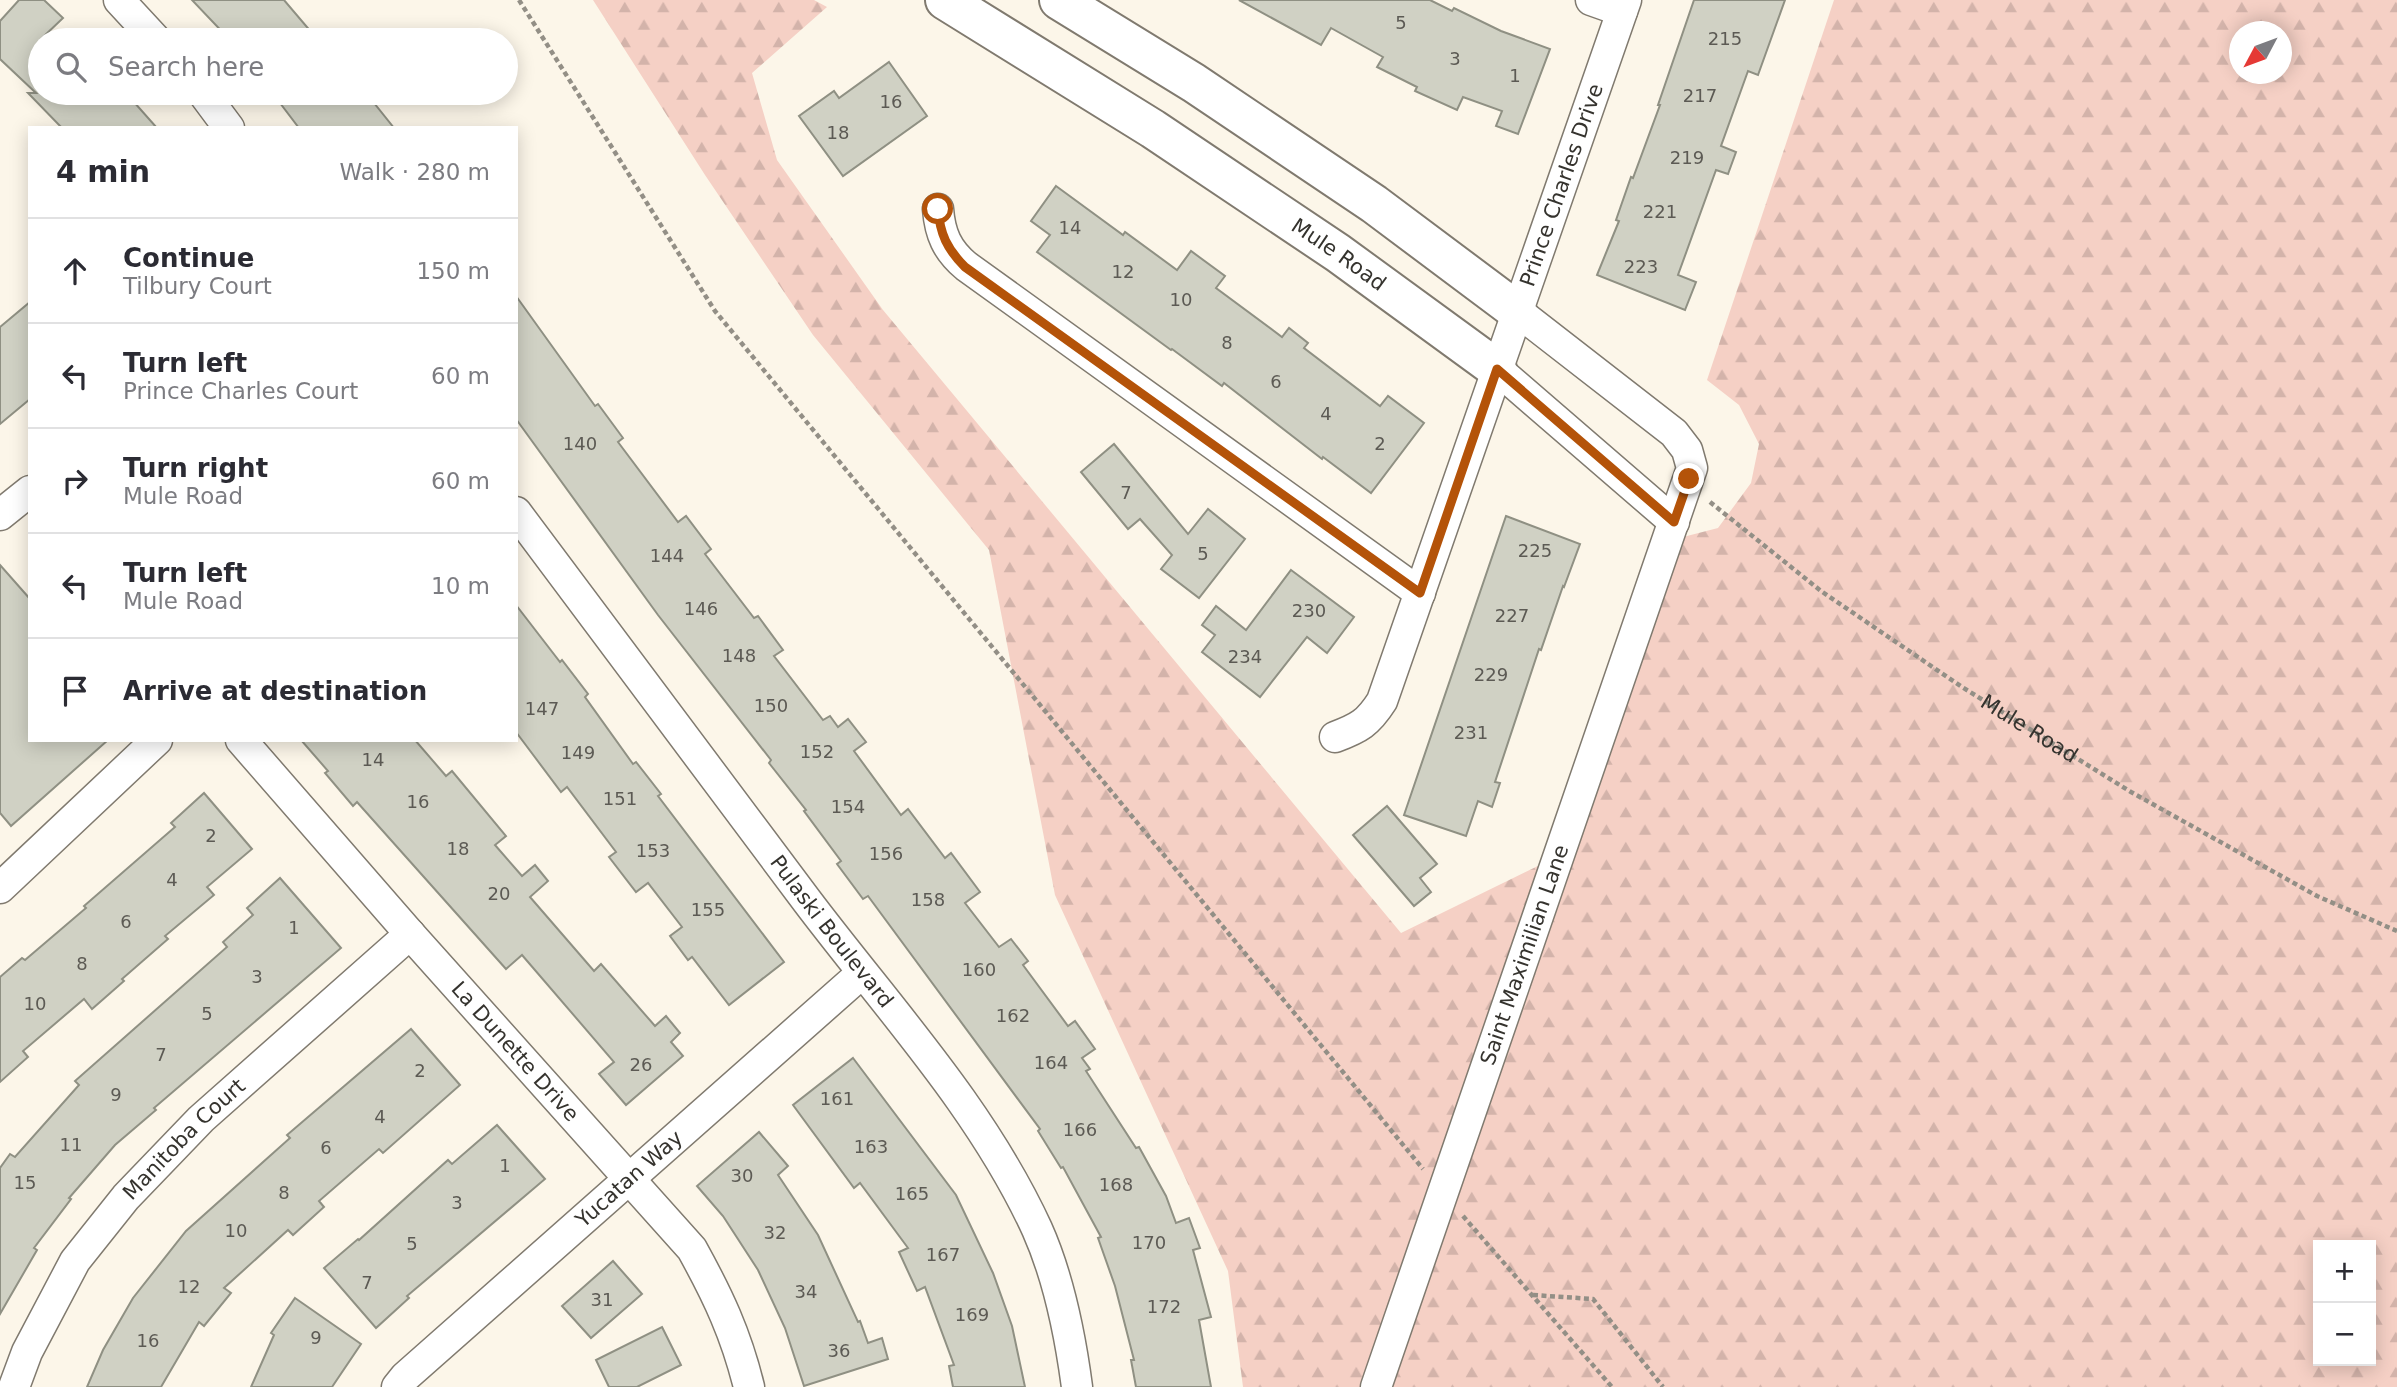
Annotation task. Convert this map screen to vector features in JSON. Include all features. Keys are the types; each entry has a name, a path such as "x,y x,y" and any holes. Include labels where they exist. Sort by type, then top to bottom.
{"main road":[{"name":"Mule Road","path":"946,0 1165,136 1338,253 1497,369"},
{"path":"1059,0 1194,83 1374,204 1517,311"}],"street":[{"path":"119,0 145,28"},
{"path":"1591,0 1624,6"},
{"name":"Prince Charles Drive","path":"1335,737 1358,728 1372,717 1382,701 1624,6"},
{"path":"212,105 228,126"},
{"path":"938,209 943,240 965,267 1420,593"},
{"path":"1517,311 1674,433 1688,450 1692,468 1674,522"},
{"name":"Mule Road","path":"1497,369 1674,522"},
{"path":"0,515 28,493"},
{"name":"Pulaski Boulevard","path":"518,515 862,973 950,1083 1010,1176 1038,1230 1052,1271 1071,1342 1077,1387"},
{"name":"Saint Maximilian Lane","path":"1376,1387 1674,522"},
{"path":"0,888 155,742"},
{"name":"La Dunette Drive","path":"243,742 410,934 692,1249 726,1314 749,1387"},
{"name":"Manitoba Court","path":"14,1387 27,1352 75,1261 125,1197 201,1119 410,934"},
{"name":"Yucatan Way","path":"397,1387 405,1377 862,973"}],"path":[{"path":"519,0 715,311 1443,1193 1612,1387"},
{"name":"Mule Road","path":"1687,484 1821,591 1962,687 2131,792 2317,896 2397,931"},
{"path":"1532,1295 1594,1299 1663,1387"}],"green space":[{"path":"593,0 814,0 827,7 752,73 777,160 883,310 1401,933 1546,862 1652,545 1718,528 1751,483 1759,444 1739,405 1707,380 1834,0 2397,0 2397,1387 1243,1387 1228,1271 1055,895 989,550 813,335 705,175"}],"building":[{"path":"19,0 44,0 63,18 53,28 28,28 28,85 0,59 0,21"},
{"path":"192,0 284,0 308,28 219,28"},
{"path":"1239,0 1430,0 1550,49 1518,134 1496,126 1502,111 1463,97 1457,110 1415,91 1417,87 1377,67 1383,57 1331,28 1321,45"},
{"path":"1694,0 1785,0 1758,75 1748,71 1721,146 1736,152 1728,174 1716,170 1678,275 1696,282 1685,310 1597,275 1619,221 1616,220 1631,177 1633,178 1660,105"},
{"path":"889,62 927,116 843,176 799,116 834,91 839,98"},
{"path":"40,105 137,105 155,126 60,126"},
{"path":"282,105 376,105 392,126 297,126"},
{"path":"1056,186 1177,270 1191,251 1225,276 1216,288 1282,337 1289,328 1308,343 1304,348 1380,406 1388,396 1424,423 1371,493 1323,457 1322,459 1224,383 1222,386 1037,252 1050,235 1031,221"},
{"path":"518,299 595,406 598,404 623,438 618,442 678,522 686,516 711,549 705,554 754,618 758,616 783,650 774,656 823,720 830,716 838,727 848,719 866,742 854,751 901,815 908,809 945,858 951,853 980,892 965,903 999,947 1011,939 1028,961 1023,965 1068,1026 1075,1021 1095,1049 1082,1058 1090,1069 1086,1071 1136,1148 1139,1147 1166,1196 1176,1223 1189,1218 1200,1248 1193,1250 1211,1317 1199,1320 1211,1387 1136,1387 1131,1360 1134,1360 1115,1286 1098,1238 1101,1237 1063,1167 1061,1168 1038,1131 1040,1129 868,896 863,899 837,864 841,861 804,811 806,810 769,763 771,760 658,615 518,422"},
{"path":"28,304 28,401 0,424 0,327"},
{"path":"1114,444 1188,534 1208,509 1245,539 1199,598 1161,569 1172,555 1140,519 1128,529 1081,472"},
{"path":"1506,516 1580,544 1541,650 1539,649 1495,782 1500,783 1492,807 1478,801 1466,836 1404,815"},
{"path":"0,565 28,597 28,742 106,742 11,826 0,813"},
{"path":"1291,570 1354,617 1327,653 1307,637 1260,697 1202,652 1215,635 1202,625 1216,606 1246,630"},
{"path":"518,608 588,694 585,697 633,764 636,762 661,794 658,796 784,962 729,1005 692,957 688,960 670,936 682,927 648,883 636,892 609,857 616,852 567,787 561,792 518,735"},
{"path":"303,742 417,742 446,776 452,771 506,836 495,845 522,876 535,865 548,881 530,897 594,971 601,964 655,1026 666,1016 680,1033 671,1042 683,1056 626,1105 599,1074 614,1062 522,955 506,969 357,802 353,806 325,773 328,771"},
{"path":"204,793 252,849 207,887 214,895 165,936 168,939 122,979 124,981 92,1009 84,999 23,1051 28,1057 0,1082 0,977 22,958 25,960 86,908 84,906 175,827 171,823"},
{"path":"1387,806 1437,864 1420,878 1431,892 1414,906 1353,835"},
{"path":"280,878 341,948 154,1108 156,1110 115,1145 69,1198 71,1199 34,1248 37,1250 0,1314 0,1168 10,1154 15,1157 79,1085 75,1081 227,947 223,942 253,915 247,908"},
{"path":"411,1029 460,1085 383,1153 379,1149 319,1201 324,1207 293,1235 288,1230 224,1288 231,1293 204,1326 199,1322 161,1387 87,1387 103,1350 133,1298 186,1231 290,1138 287,1135"},
{"path":"853,1058 956,1195 993,1273 1012,1326 1025,1387 953,1387 949,1366 954,1365 925,1287 917,1291 899,1252 908,1248 860,1183 854,1188 793,1105"},
{"path":"497,1125 545,1179 407,1296 409,1298 376,1328 324,1268 448,1160 452,1164"},
{"path":"759,1132 788,1166 778,1175 818,1235 868,1343 882,1338 888,1359 804,1386 785,1328 758,1270 723,1216 697,1186"},
{"path":"613,1261 642,1294 591,1338 562,1306"},
{"path":"295,1298 361,1344 332,1387 251,1387 274,1335 271,1333"},
{"path":"662,1327 681,1365 637,1387 609,1387 596,1360"}],"route":[{"path":"938,209 943,240 965,267 1420,593 1497,369 1674,522 1689,479"}]}
